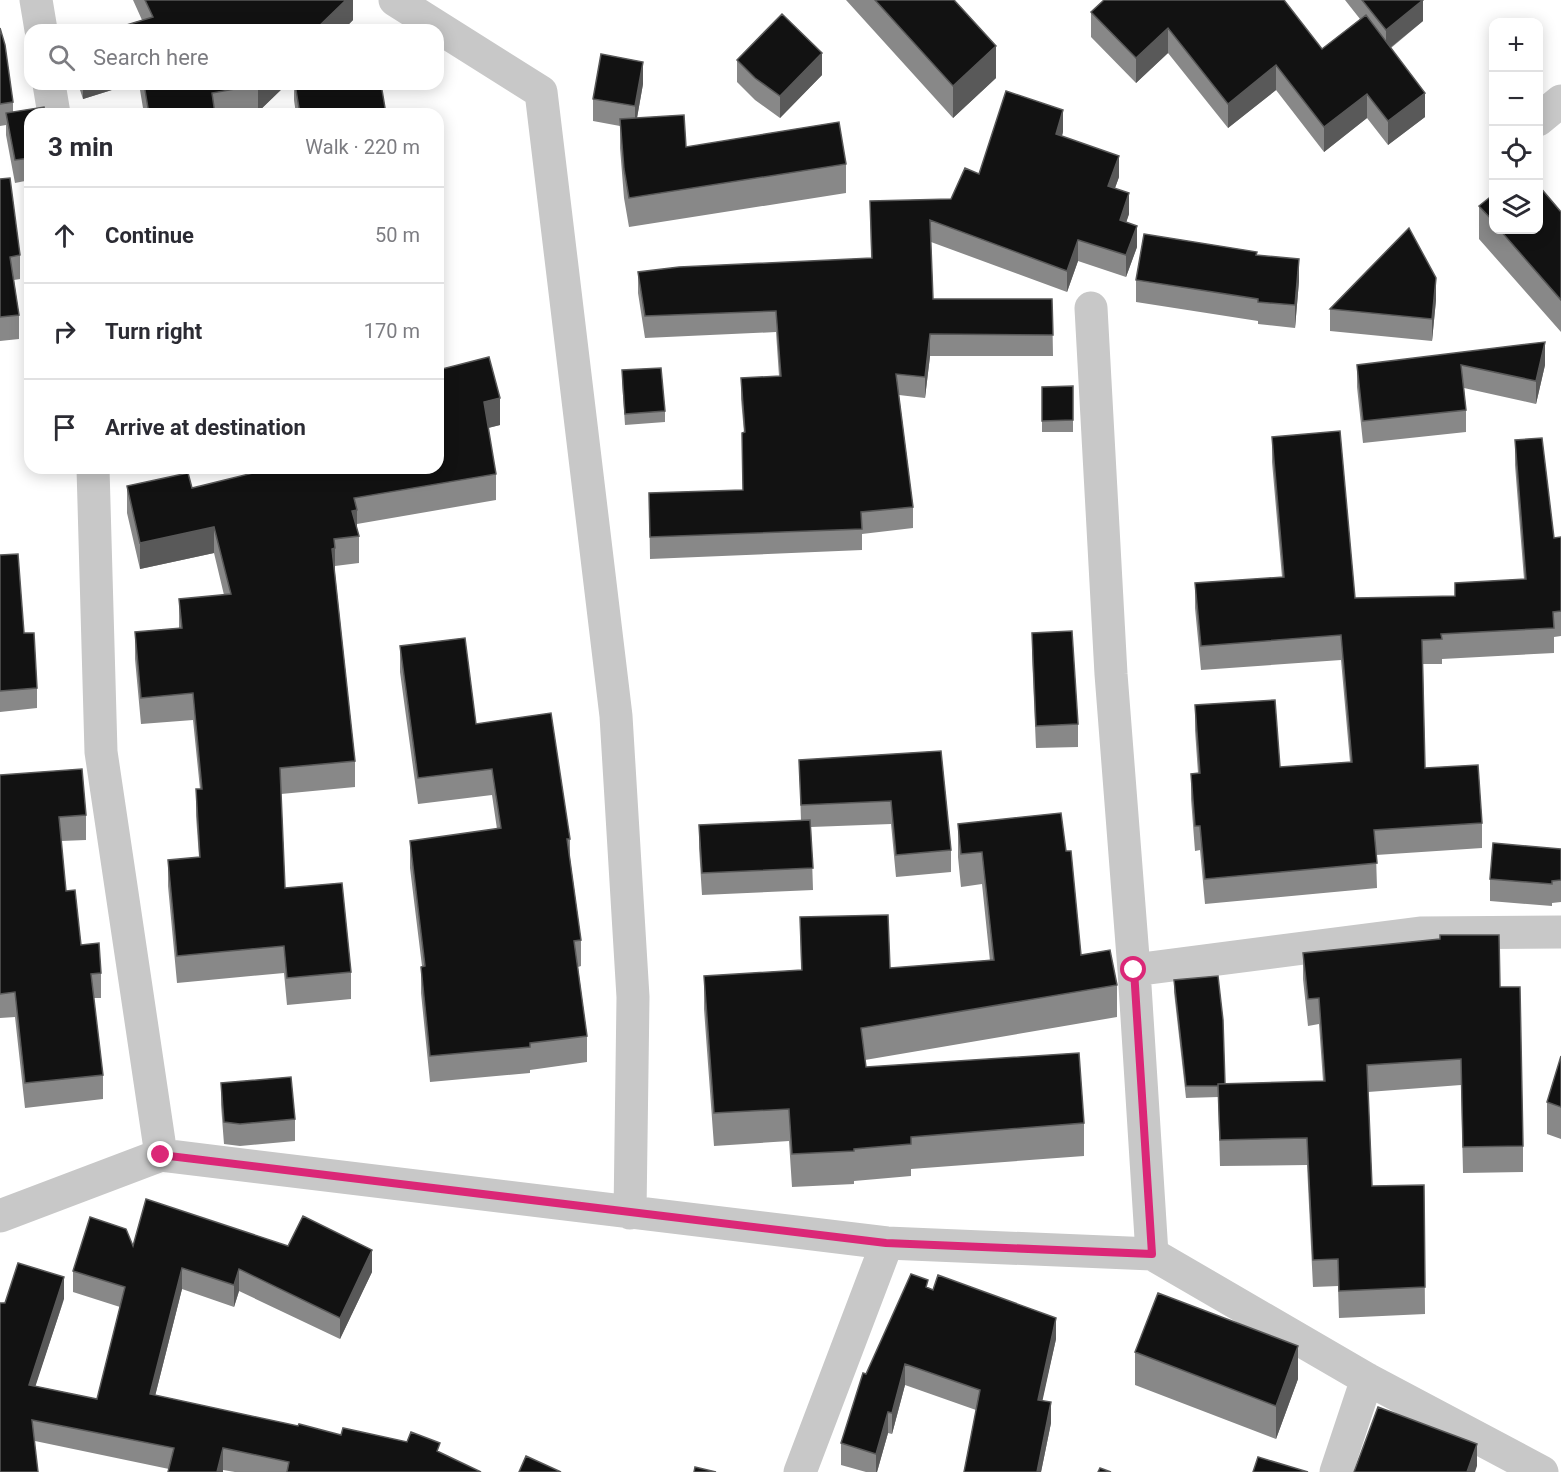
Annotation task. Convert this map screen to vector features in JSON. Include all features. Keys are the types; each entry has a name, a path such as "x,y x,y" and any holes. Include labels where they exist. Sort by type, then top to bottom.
{"street":[{"path":"36,0 40,24"},
{"path":"395,0 433,24"},
{"path":"444,31 541,92 616,716 633,998 630,1213"},
{"path":"51,90 53,108"},
{"path":"1543,117 1561,101"},
{"path":"1091,308 1111,674 1134,970 1152,1254"},
{"path":"93,474 101,752 161,1155"},
{"path":"1134,970 1420,933 1561,932"},
{"path":"0,1216 161,1155 886,1243 1152,1254 1367,1379 1542,1472"},
{"path":"800,1472 886,1243"},
{"path":"1336,1472 1367,1379"}],"building":[{"path":"145,0 346,0 321,24 130,24 153,17"},
{"path":"875,0 954,0 996,46 953,86"},
{"path":"1104,0 1284,0 1322,49 1366,15 1425,93 1388,121 1367,94 1324,127 1276,65 1228,104 1168,28 1136,58 1091,12"},
{"path":"1362,0 1423,0 1386,30"},
{"path":"782,14 822,53 780,96 755,78 737,60"},
{"path":"0,28 5,45 13,102 0,104"},
{"path":"601,54 643,62 635,106 593,99"},
{"path":"145,90 229,90 212,93 214,108 148,108"},
{"path":"296,90 382,90 385,108 299,108"},
{"path":"1006,91 1063,110 1056,134 1119,156 1108,186 1129,193 1120,220 1137,226 1126,255 1078,240 1067,271 930,220 933,299 1052,299 1053,335 930,334 925,377 896,374 913,507 861,512 862,529 650,537 649,493 743,490 742,433 745,432 741,378 781,376 776,311 645,316 638,272 679,267 872,258 870,201 951,199 965,168 979,174"},
{"path":"24,110 24,159 15,160 6,113"},
{"path":"684,115 686,147 839,122 846,164 629,198 620,119"},
{"path":"10,178 20,255 10,257 19,315 0,317 0,179"},
{"path":"1543,191 1561,212 1561,300 1503,234 1543,234"},
{"path":"1489,198 1489,217 1479,206"},
{"path":"1409,228 1436,278 1432,319 1330,309"},
{"path":"1144,234 1257,252 1256,255 1299,259 1295,305 1258,302 1258,299 1136,280"},
{"path":"1545,342 1536,381 1461,365 1466,410 1363,421 1357,365"},
{"path":"489,357 500,398 484,402 496,474 354,498 357,510 352,511 359,536 334,539 335,548 332,549 355,761 280,768 285,888 342,883 351,972 287,978 284,946 177,956 168,860 200,857 196,789 202,789 193,693 141,698 135,632 182,628 179,599 231,594 214,527 140,543 127,486 183,474 188,474 192,488 249,474 444,474 444,368"},
{"path":"661,368 665,411 625,414 622,370"},
{"path":"1073,386 1073,420 1042,421 1042,387"},
{"path":"1340,431 1355,598 1455,596 1455,583 1526,579 1515,440 1542,438 1554,538 1561,537 1561,611 1553,612 1554,628 1441,634 1442,639 1422,640 1425,768 1478,765 1482,823 1374,830 1377,863 1205,879 1200,826 1195,826 1191,774 1200,773 1195,705 1275,700 1280,767 1352,762 1341,635 1201,646 1195,583 1284,577 1272,437"},
{"path":"18,554 24,633 34,633 37,688 0,691 0,555"},
{"path":"1072,631 1078,724 1036,726 1032,633"},
{"path":"465,638 476,724 551,713 570,839 567,839 581,940 574,941 587,1036 530,1043 530,1047 430,1056 421,967 425,966 410,841 501,828 492,769 418,778 400,646"},
{"path":"941,751 951,850 896,855 891,801 801,805 799,760"},
{"path":"82,769 86,815 59,817 66,891 75,890 81,945 99,943 101,973 91,974 103,1075 25,1083 15,992 0,994 0,775"},
{"path":"1061,813 1066,851 1071,851 1081,955 1110,950 1117,985 861,1028 866,1067 1079,1053 1084,1123 911,1137 911,1144 854,1149 854,1151 792,1154 789,1109 714,1113 704,976 802,970 800,917 888,915 890,968 994,960 982,852 961,854 958,824"},
{"path":"810,820 813,868 702,873 699,825"},
{"path":"1493,843 1561,849 1561,880 1552,881 1552,884 1490,879"},
{"path":"1440,935 1499,935 1500,987 1520,987 1523,1146 1463,1147 1461,1059 1367,1065 1372,1186 1424,1185 1425,1287 1339,1291 1338,1259 1313,1260 1307,1138 1220,1140 1218,1084 1325,1081 1319,998 1308,999 1303,953 1440,939"},
{"path":"1218,976 1223,1020 1225,1084 1186,1086 1174,980"},
{"path":"1561,1056 1561,1107 1547,1102"},
{"path":"291,1077 295,1119 240,1124 224,1122 221,1083"},
{"path":"146,1199 288,1246 303,1216 372,1250 340,1318 239,1269 234,1285 182,1268 150,1394 298,1426 299,1424 341,1435 343,1428 407,1442 411,1432 440,1443 437,1451 481,1472 287,1472 289,1462 223,1448 217,1472 168,1472 174,1448 32,1420 38,1472 0,1472 0,1303 5,1303 18,1263 64,1277 29,1385 97,1399 125,1287 73,1271 90,1217 126,1229 133,1246"},
{"path":"911,1274 928,1280 926,1287 933,1290 938,1275 1056,1318 1038,1400 1051,1402 1037,1472 964,1472 980,1390 905,1364 892,1413 888,1412 876,1454 841,1443 863,1373 866,1374"},
{"path":"1158,1293 1298,1346 1276,1406 1135,1352"},
{"path":"1378,1407 1477,1444 1467,1472 1354,1472"},
{"path":"526,1456 561,1472 519,1472"},
{"path":"1258,1457 1308,1472 1253,1472"},
{"path":"695,1467 716,1472 694,1472"},
{"path":"1100,1468 1111,1472 1098,1472"}],"route":[{"path":"161,1155 516,1200 886,1243 1152,1254 1134,970"}]}
